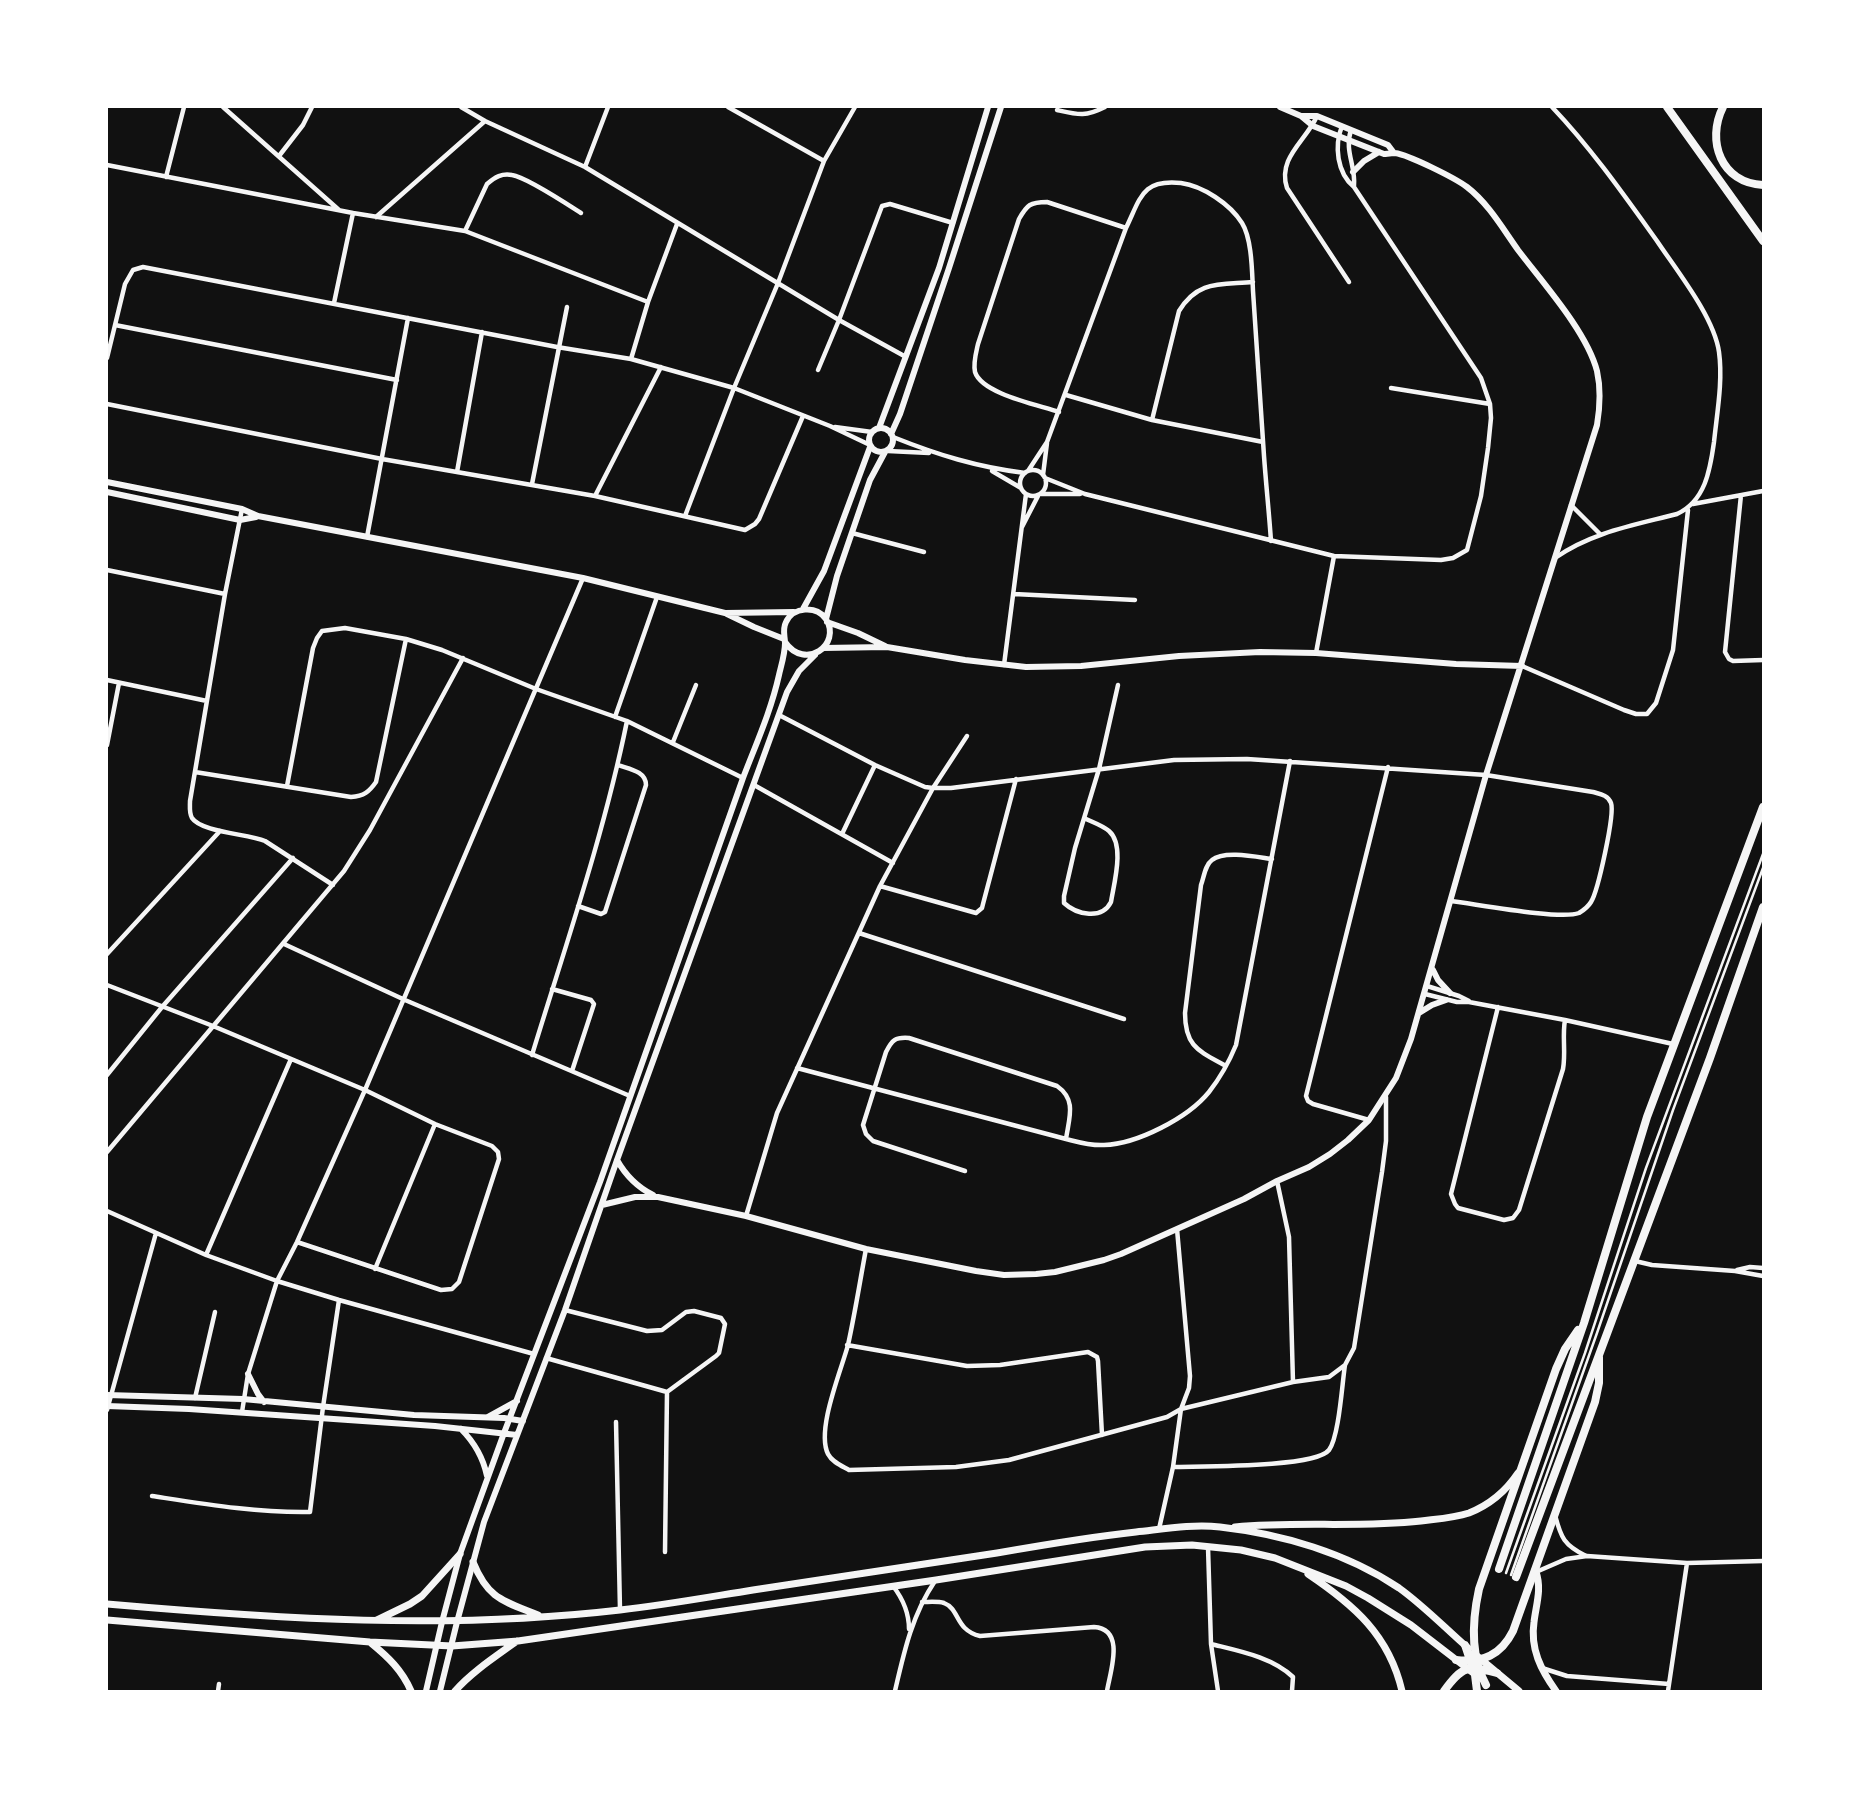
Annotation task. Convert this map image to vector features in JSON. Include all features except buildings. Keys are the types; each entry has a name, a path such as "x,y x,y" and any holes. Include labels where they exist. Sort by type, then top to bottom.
{"highway":[{"path":"1667,107 1763,241"},
{"path":"1723,107 1716,135 1720,156 1728,169 1738,177 1763,185"},
{"path":"1508,1573 1637,1146 1763,807"},
{"path":"1508,1573 1599,1354 1710,1058 1763,907"},
{"path":"1477,1691 1475,1615 1479,1589 1556,1369 1565,1349 1584,1322"},
{"path":"1444,1691 1459,1674 1497,1652 1510,1637 1536,1572 1595,1402 1600,1373 1599,1354"},
{"path":"1465,1645 1490,1688"},
{"path":"1456,1660 1497,1673"}],"main road":[{"path":"107,1604 219,1614 442,1622 620,1610 895,1570 1098,1536 1160,1529 1272,1524 1377,1525 1458,1516 1479,1508 1498,1496 1521,1470"},
{"path":"1224,1528 1310,1546 1355,1564 1387,1581 1417,1602 1465,1645"},
{"path":"107,1619 370,1642 452,1646 518,1641 1145,1547 1208,1546 1275,1558 1346,1586 1390,1611 1456,1660"},
{"path":"375,1621 422,1596 460,1554"},
{"path":"473,1562 480,1580 495,1596 542,1616"},
{"path":"1299,1567 1338,1594 1369,1624 1384,1646 1402,1691"},
{"path":"1536,1572 1539,1591 1533,1632 1535,1651 1541,1667 1556,1691"},
{"path":"455,1691 480,1668 518,1641"},
{"path":"370,1642 399,1669 411,1691"},
{"path":"1497,1673 1519,1691"}],"street":[{"path":"166,177 184,107"},
{"path":"223,107 340,211"},
{"path":"279,156 303,125 312,107"},
{"path":"461,107 485,121 585,167 906,358"},
{"path":"585,167 608,107"},
{"path":"728,107 824,161"},
{"path":"685,516 824,161 855,107"},
{"path":"426,1691 460,1554 600,1182 772,701 785,641 785,623 789,616 799,610 824,571 870,446 869,440 906,358 939,268 988,107"},
{"path":"440,1691 484,1522 565,1310 779,715 793,681 807,661 823,648 829,636 826,620 837,576 874,470 892,445 892,436 1001,107"},
{"path":"1057,110 1079,116 1105,107"},
{"path":"602,1205 635,1197 658,1197 746,1216 866,1249 976,1271 1011,1275 1036,1274 1104,1260 1244,1199 1309,1167 1348,1140 1369,1120 1386,1096 1405,1059 1486,775 1597,425 1600,406 1597,372 1579,332 1469,188 1447,174 1394,153 1384,154 1313,126 1301,116 1280,107"},
{"path":"1552,107 1576,132 1676,268 1712,327 1719,352 1720,379 1708,474 1704,487 1693,504 1677,514 1600,534 1555,558"},
{"path":"1301,116 1317,116 1388,145 1394,153"},
{"path":"1317,116 1313,126 1288,160 1283,178 1349,282"},
{"path":"376,217 485,121"},
{"path":"830,426 886,429 892,436 933,453 989,468 1026,472 1037,470 1044,477 1085,494 1334,556 1441,560 1453,558 1467,550 1488,448 1491,418 1489,404 1481,378 1348,181 1339,160 1338,136 1342,126"},
{"path":"1351,130 1348,141 1355,178 1354,187"},
{"path":"1353,172 1379,152"},
{"path":"107,165 340,211 465,231 648,302"},
{"path":"465,231 488,184 501,175 517,176 582,213"},
{"path":"1021,488 1020,480 1047,442 1066,396 1126,228 1141,196 1152,184 1166,181 1187,184 1210,194 1231,210 1243,224 1250,251 1271,541"},
{"path":"1059,412 993,390 982,383 976,373 974,362 978,344 1018,219 1025,208 1034,202 1047,202 1126,228"},
{"path":"818,370 882,206 890,204 953,223"},
{"path":"334,303 353,213"},
{"path":"631,359 648,302 677,224"},
{"path":"107,358 109,339 127,277 143,267 631,359 734,388 830,426 870,446 876,452 933,453"},
{"path":"1152,420 1179,312 1187,299 1208,286 1252,282"},
{"path":"532,484 566,307"},
{"path":"367,538 408,318"},
{"path":"115,325 397,380"},
{"path":"457,472 482,332"},
{"path":"595,496 661,367"},
{"path":"1391,388 1489,404"},
{"path":"1066,396 1152,420 1263,442"},
{"path":"107,404 382,459 595,496 745,530 759,519 803,416"},
{"path":"1020,530 1046,487 1044,477 1047,442"},
{"path":"989,468 1030,496 1085,494"},
{"path":"107,482 367,538 583,578 725,613 785,641 795,653 816,653"},
{"path":"1693,504 1763,491"},
{"path":"107,492 240,520 258,516"},
{"path":"1004,665 1026,494"},
{"path":"1741,495 1725,652 1733,661 1763,660"},
{"path":"1571,505 1600,534"},
{"path":"242,509 225,594 190,815 194,821 206,827 255,837 333,885"},
{"path":"823,648 887,647 1004,665 1068,667 1236,652 1316,653 1456,664 1522,666 1625,710 1647,714 1656,703 1673,650 1688,509"},
{"path":"852,533 924,552"},
{"path":"1316,653 1334,556"},
{"path":"107,570 225,594"},
{"path":"242,1412 248,1374 276,1281 297,1242 405,1000 583,578"},
{"path":"1014,594 1135,600"},
{"path":"615,717 657,597"},
{"path":"725,613 816,611 826,620 887,647"},
{"path":"287,786 313,648 322,631 345,628 423,643 463,658 536,689 627,721 743,778"},
{"path":"195,772 351,797 361,796 371,790 380,767 406,639"},
{"path":"107,1152 354,858 463,658"},
{"path":"107,680 207,701"},
{"path":"107,745 119,682"},
{"path":"673,743 696,685"},
{"path":"1084,818 1109,831 1119,848 1111,902 1108,909 1102,913 1093,914 1070,908 1064,902 1063,896 1075,848 1084,818 1099,769 1118,685"},
{"path":"779,715 875,765 933,789 1174,760 1247,759 1486,775 1593,792 1607,796 1611,802 1611,823 1597,889 1585,909 1566,915 1451,901"},
{"path":"532,1055 578,906 618,765 627,721"},
{"path":"746,1216 777,1113 880,886 933,789 967,736"},
{"path":"797,1068 1066,1139 1102,1146 1141,1137 1190,1109 1207,1094 1236,1045 1290,761"},
{"path":"578,906 601,914 605,912 646,785 643,775 618,765"},
{"path":"842,834 875,765"},
{"path":"1369,1120 1310,1103 1306,1096 1388,767"},
{"path":"880,886 976,914 983,904 1016,779"},
{"path":"754,785 892,863"},
{"path":"107,954 220,831"},
{"path":"1226,1066 1196,1047 1188,1038 1185,1027 1201,885 1207,866 1215,858 1234,855 1272,859"},
{"path":"107,1075 162,1007 293,858"},
{"path":"859,932 1124,1020"},
{"path":"284,944 405,1000 630,1096"},
{"path":"1432,969 1448,996"},
{"path":"107,985 365,1090 435,1124 492,1146 498,1152 499,1159 459,1282 452,1289 441,1290 297,1242"},
{"path":"1427,986 1469,1002 1674,1045"},
{"path":"552,989 591,1000 594,1004 572,1071"},
{"path":"1425,994 1448,996"},
{"path":"1419,1013 1448,996"},
{"path":"1498,1007 1451,1194 1458,1208 1504,1220 1513,1218 1519,1210 1559,1082 1565,1060 1565,1020"},
{"path":"965,1171 873,1141 866,1134 863,1125 891,1041 899,1037 909,1038 1057,1086 1065,1092 1069,1100 1066,1139"},
{"path":"206,1255 291,1059"},
{"path":"1173,1467 1264,1464 1315,1458 1327,1453 1334,1442 1345,1365 1354,1348 1382,1172 1386,1141 1386,1096"},
{"path":"375,1269 435,1124"},
{"path":"617,1160 634,1183 658,1197"},
{"path":"1278,1181 1289,1237 1293,1382"},
{"path":"107,1211 206,1255 276,1281 534,1354"},
{"path":"1160,1529 1173,1467 1181,1409 1189,1388 1190,1376 1177,1229"},
{"path":"156,1233 108,1395 107,1407 242,1412 461,1428 517,1435"},
{"path":"866,1249 848,1345 826,1418 825,1440 828,1455 849,1470 933,1468 1009,1460 1167,1417 1181,1409 1293,1382 1329,1377 1345,1365"},
{"path":"1634,1261 1763,1276"},
{"path":"1735,1271 1750,1267 1763,1268"},
{"path":"152,1496 224,1507 310,1511 339,1300"},
{"path":"565,1310 648,1331 662,1330 686,1312 694,1311 721,1318 725,1324 719,1353 667,1392"},
{"path":"195,1398 215,1312"},
{"path":"848,1345 967,1366 1000,1365 1093,1353 1098,1361 1102,1435"},
{"path":"547,1358 667,1392"},
{"path":"248,1374 264,1402"},
{"path":"665,1552 667,1392"},
{"path":"108,1395 243,1399 414,1415 523,1421"},
{"path":"487,1418 517,1401"},
{"path":"616,1422 620,1610"},
{"path":"461,1428 477,1447 488,1478"},
{"path":"1555,1514 1565,1542 1587,1556"},
{"path":"1208,1546 1211,1644 1218,1691"},
{"path":"1536,1572 1566,1559 1587,1556 1686,1563 1763,1561"},
{"path":"1668,1691 1686,1563"},
{"path":"895,1691 909,1634 922,1602 936,1580"},
{"path":"893,1586 904,1603 909,1634"},
{"path":"922,1602 949,1605 962,1627 980,1636 1094,1627 1105,1629 1114,1642 1107,1691"},
{"path":"1211,1644 1255,1656 1284,1669 1293,1677 1292,1691"},
{"path":"1541,1667 1567,1676 1669,1684"},
{"path":"218,1691 219,1684"}],"lane":[{"path":"1508,1573 1646,1168 1763,854"},
{"path":"1508,1573 1597,1333 1673,1110 1763,868"}]}
